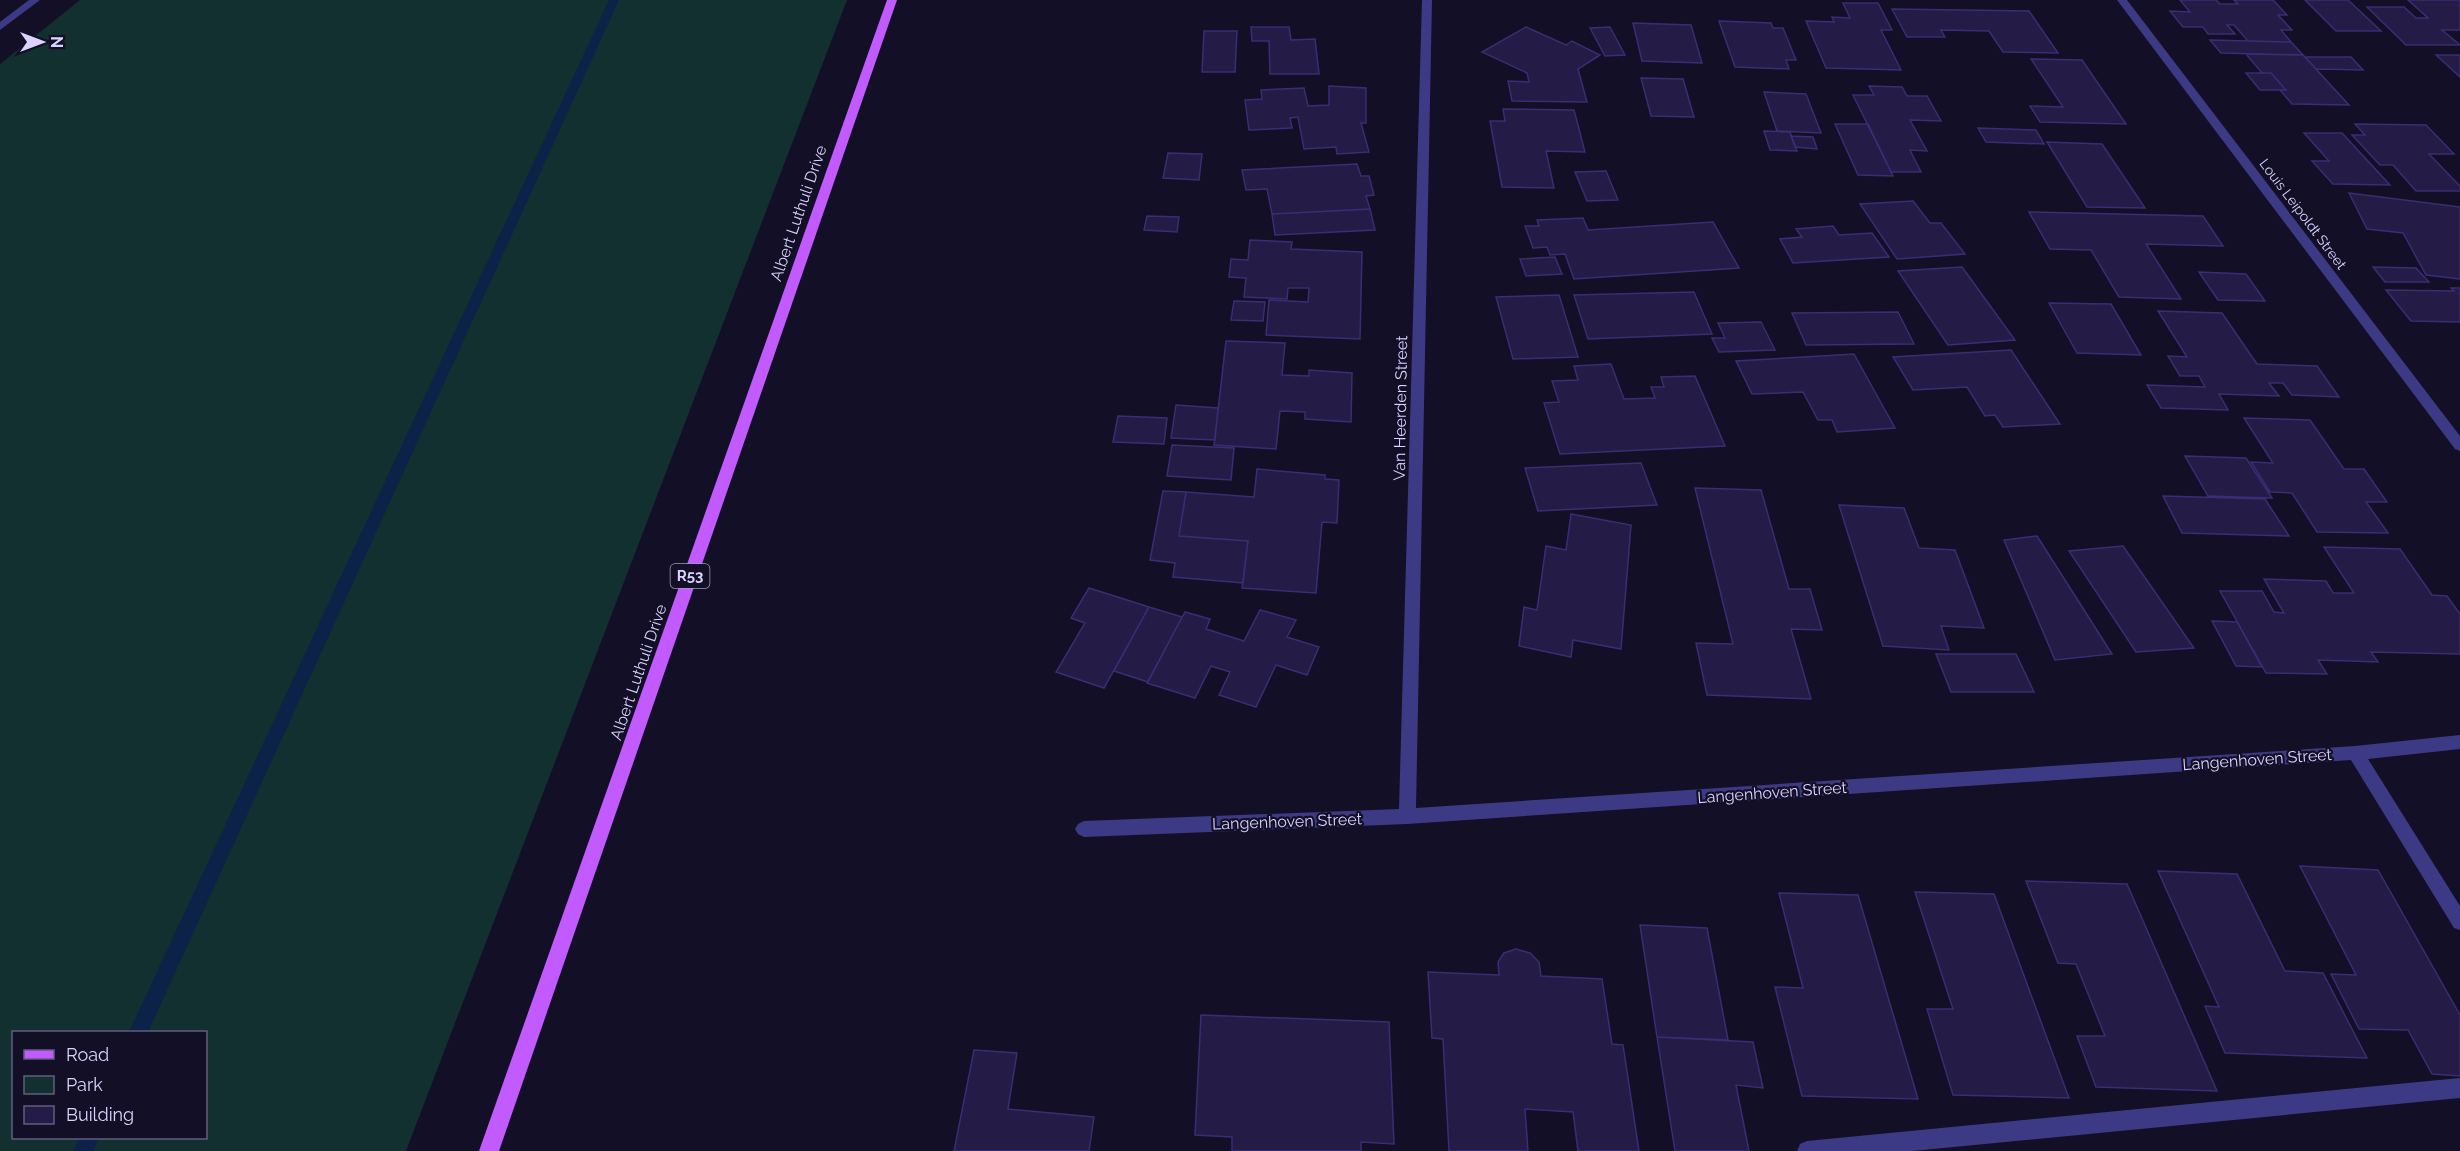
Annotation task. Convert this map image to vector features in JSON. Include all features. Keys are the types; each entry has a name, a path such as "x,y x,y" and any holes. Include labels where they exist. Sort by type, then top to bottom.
{"main road":[{"name":"Albert Luthuli Drive","path":"489,1151 892,0"}],"street":[{"path":"0,27 35,0"},
{"name":"Van Heerden Street","path":"1407,816 1427,0"},
{"name":"Louis Leipoldt Street","path":"2122,0 2460,447"},
{"name":"Langenhoven Street","path":"1084,829 1407,816 2355,753 2460,742"},
{"path":"2355,753 2460,922"},
{"path":"1807,1151 2460,1088"}],"green space":[{"path":"80,0 847,0 406,1151 0,1151 0,64"}],"building":[{"path":"2180,0 2216,0 2220,4 2238,4 2234,0 2273,0 2287,15 2278,15 2292,30 2281,30 2291,42 2248,41 2234,25 2227,25 2235,34 2208,34 2203,27 2183,27 2170,11 2190,12"},
{"path":"2305,0 2348,0 2381,31 2336,31"},
{"path":"2408,0 2460,0 2460,30 2442,30 2460,45 2406,45 2367,7 2404,7 2416,18 2428,18"},
{"path":"1843,3 1878,3 1892,30 1881,30 1901,70 1826,68 1806,21 1834,22 1832,17 1850,18"},
{"path":"1892,9 2029,11 2058,53 2003,52 1989,31 1941,30 1945,37 1907,37"},
{"path":"1719,21 1771,23 1773,28 1783,28 1796,60 1786,60 1789,69 1735,67"},
{"path":"1633,23 1691,25 1702,63 1642,61"},
{"path":"1251,27 1289,27 1291,40 1315,39 1319,74 1270,74 1269,41 1252,41"},
{"path":"1526,27 1566,45 1572,41 1600,55 1578,69 1587,102 1512,101 1508,81 1529,82 1527,73 1482,52"},
{"path":"1610,27 1625,55 1605,56 1590,28"},
{"path":"1204,31 1237,31 1235,72 1202,72"},
{"path":"2210,40 2291,42 2303,55 2221,53"},
{"path":"2246,54 2303,55 2349,105 2292,104 2280,90 2286,90 2271,73 2262,73"},
{"path":"2436,55 2460,55 2460,77"},
{"path":"2305,57 2351,57 2363,70 2316,69"},
{"path":"2031,59 2082,60 2126,124 2040,122 2030,106 2063,107"},
{"path":"2246,73 2271,73 2286,90 2260,90"},
{"path":"1641,78 1683,79 1694,117 1651,116"},
{"path":"1329,86 1366,88 1366,123 1361,123 1369,152 1337,154 1336,147 1304,149 1298,117 1290,118 1292,128 1249,130 1245,100 1262,99 1261,90 1304,88 1308,106 1329,105"},
{"path":"1869,86 1902,87 1907,96 1927,96 1941,121 1910,120 1927,151 1910,150 1921,172 1891,172 1853,95 1874,95"},
{"path":"1764,92 1806,94 1821,133 1777,131"},
{"path":"1503,109 1574,110 1585,152 1546,151 1554,188 1502,187 1490,121 1505,121"},
{"path":"1835,124 1868,124 1893,176 1858,175"},
{"path":"2355,124 2426,125 2454,154 2429,154 2460,186 2460,191 2416,191 2393,165 2380,165 2352,135 2365,135"},
{"path":"1978,128 2036,130 2044,144 1986,142"},
{"path":"1764,131 1790,132 1797,151 1770,150"},
{"path":"2304,133 2342,133 2390,185 2333,184 2312,161 2329,161"},
{"path":"1791,136 1813,137 1817,149 1795,147"},
{"path":"2047,142 2102,144 2145,208 2087,207"},
{"path":"1168,153 1202,154 1199,180 1163,178"},
{"path":"1357,164 1361,176 1369,176 1374,195 1366,196 1370,209 1272,214 1267,189 1246,190 1242,170"},
{"path":"1606,171 1618,200 1587,201 1575,172"},
{"path":"2349,193 2460,207 2460,279 2426,275 2403,233 2367,229"},
{"path":"1913,201 1930,223 1941,223 1965,254 1897,259 1860,204"},
{"path":"1370,209 1375,230 1275,235 1272,214"},
{"path":"2029,212 2203,216 2223,246 2146,244 2181,299 2119,297 2091,250 2050,249"},
{"path":"1147,216 1179,217 1177,232 1144,230"},
{"path":"1583,218 1588,230 1713,222 1739,268 1574,279 1565,254 1550,255 1547,247 1533,248 1525,226 1539,226 1537,220"},
{"path":"1833,226 1839,235 1872,233 1889,257 1793,263 1780,239 1802,237 1796,229"},
{"path":"1250,240 1292,242 1291,249 1362,252 1360,339 1266,335 1269,300 1308,302 1309,288 1288,288 1287,299 1244,297 1246,278 1229,277 1231,259 1248,260"},
{"path":"1555,257 1562,274 1526,276 1520,259"},
{"path":"1962,267 2015,340 1948,345 1898,271"},
{"path":"2373,267 2416,268 2429,282 2385,282"},
{"path":"2199,272 2246,274 2265,301 2218,300"},
{"path":"2451,288 2460,288 2460,322 2411,321 2386,290 2454,291"},
{"path":"1694,292 1712,334 1588,339 1574,295"},
{"path":"1559,295 1578,357 1513,359 1496,297"},
{"path":"1234,301 1265,302 1263,321 1231,320"},
{"path":"2049,303 2111,304 2141,355 2077,353"},
{"path":"2158,311 2222,313 2257,364 2317,366 2339,397 2292,395 2283,383 2269,383 2279,396 2219,394 2228,410 2161,408 2147,385 2205,387 2199,376 2180,376 2168,356 2187,357"},
{"path":"1898,312 1914,344 1806,345 1792,313"},
{"path":"1761,322 1775,350 1719,352 1712,338 1725,338 1718,323"},
{"path":"1226,341 1285,343 1282,375 1309,376 1309,370 1352,373 1351,422 1305,419 1305,412 1280,411 1276,449 1214,445"},
{"path":"2011,350 2060,424 2003,427 1995,415 1985,416 1967,387 1913,390 1893,357"},
{"path":"1854,354 1895,428 1837,432 1832,420 1818,420 1803,392 1752,394 1736,361"},
{"path":"1611,364 1624,399 1655,398 1651,387 1664,387 1661,377 1695,376 1725,446 1560,454 1544,403 1559,402 1552,381 1578,380 1574,366"},
{"path":"1176,405 1218,408 1215,440 1171,438"},
{"path":"1118,416 1167,418 1164,444 1113,442"},
{"path":"2244,418 2310,420 2344,469 2364,469 2387,502 2366,502 2388,533 2317,532 2292,493 2270,492 2251,462 2273,463"},
{"path":"1172,445 1234,448 1231,480 1167,476"},
{"path":"2185,456 2246,458 2272,498 2208,496"},
{"path":"1641,463 1657,505 1538,511 1525,468"},
{"path":"1257,469 1325,475 1325,479 1339,480 1337,523 1322,522 1316,593 1242,588 1248,541 1179,536 1186,492 1254,497"},
{"path":"1695,488 1761,490 1789,589 1810,589 1822,630 1791,629 1811,699 1707,695 1696,643 1733,644"},
{"path":"1163,491 1186,492 1179,536 1248,541 1243,583 1173,577 1175,563 1150,560"},
{"path":"2163,496 2265,499 2289,536 2182,533"},
{"path":"1839,505 1904,508 1919,548 1955,550 1984,628 1941,626 1949,650 1883,646"},
{"path":"1571,514 1631,525 1621,649 1573,640 1571,657 1519,646 1524,607 1537,610 1546,546 1566,550"},
{"path":"2037,536 2112,654 2055,660 2004,540"},
{"path":"2123,546 2194,648 2136,652 2069,551"},
{"path":"2324,547 2400,549 2432,595 2447,596 2460,614 2460,654 2371,652 2378,662 2318,660 2327,674 2266,673 2220,591 2262,591 2274,612 2284,613 2264,579 2326,581 2333,593 2354,593"},
{"path":"1089,588 1149,607 1104,688 1056,672 1085,623 1071,618"},
{"path":"1149,607 1182,617 1148,682 1114,671"},
{"path":"1260,610 1296,620 1287,637 1319,647 1307,675 1276,665 1256,707 1219,695 1230,672 1211,666 1195,698 1147,683 1185,612 1210,619 1206,629 1244,641"},
{"path":"2212,621 2237,622 2262,667 2236,666"},
{"path":"1936,654 2016,654 2034,692 1951,692"},
{"path":"2300,866 2378,870 2460,1015 2460,1076 2432,1074 2408,1030 2359,1029 2331,974 2356,975"},
{"path":"2158,871 2237,874 2285,971 2323,973 2367,1058 2225,1053 2205,1006 2219,1007"},
{"path":"2026,881 2127,884 2217,1091 2096,1087 2077,1036 2105,1036 2076,964 2058,963"},
{"path":"1915,892 1994,894 2069,1098 1953,1095 1927,1009 1953,1009"},
{"path":"1779,893 1858,895 1918,1099 1802,1096 1775,987 1803,988"},
{"path":"1640,925 1707,928 1728,1040 1657,1037"},
{"path":"1516,949 1530,953 1539,962 1541,976 1602,979 1612,1044 1623,1045 1639,1151 1578,1151 1573,1112 1525,1109 1528,1151 1449,1151 1443,1039 1432,1038 1428,972 1499,975 1498,962 1504,953"},
{"path":"1201,1015 1389,1022 1394,1144 1361,1142 1361,1151 1232,1151 1232,1137 1195,1135"},
{"path":"1657,1037 1753,1042 1763,1088 1736,1085 1749,1151 1675,1151"},
{"path":"974,1050 1017,1053 1008,1109 1094,1117 1089,1151 954,1151"}],"waterway":[{"path":"138,1031 614,0"},
{"path":"83,1151 89,1139"}]}
